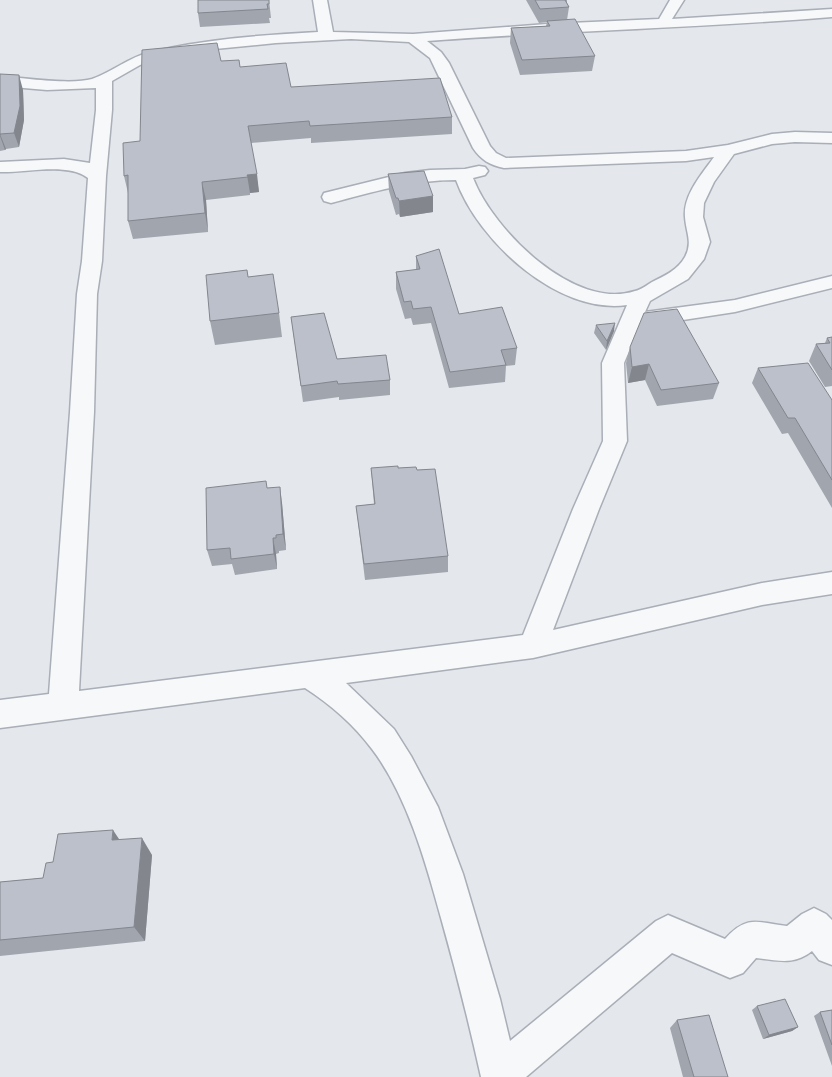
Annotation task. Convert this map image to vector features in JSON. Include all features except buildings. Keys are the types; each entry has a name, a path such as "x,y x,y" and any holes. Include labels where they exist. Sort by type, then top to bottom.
{"street":[{"path":"320,0 326,35"},
{"path":"665,18 677,0"},
{"path":"0,81 71,85 96,83 134,62 173,51 215,45 326,35 374,35 413,38 547,28 742,20 832,13"},
{"path":"532,16 547,28"},
{"path":"413,38 436,55 482,148 490,157 504,163"},
{"path":"63,705 82,412 87,294 92,262 97,176 104,110 104,80"},
{"path":"331,197 373,184 431,175 463,176 504,163 647,158 728,150 772,139 795,137 832,138"},
{"path":"463,176 468,192 482,217 548,279 569,290 600,299 621,302 641,297 681,275 694,259 700,242 694,217 697,198 705,182 728,150"},
{"path":"0,167 39,165 84,167 97,176"},
{"path":"631,321 735,306 830,284"},
{"path":"533,646 586,509 615,441 613,363 641,297"},
{"path":"0,714 533,646 762,594 832,583"},
{"path":"308,674 340,695 383,739 400,766 426,818 446,874 482,999 500,1076 668,932 730,960 750,939 792,944 814,926 832,947"}]}
